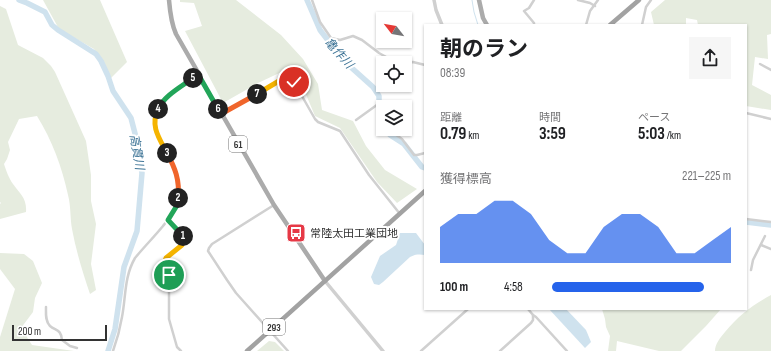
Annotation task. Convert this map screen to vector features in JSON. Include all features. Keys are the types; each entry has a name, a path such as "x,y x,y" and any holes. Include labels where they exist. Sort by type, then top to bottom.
{"highway":[{"path":"611,24 638,0"},
{"name":"293","path":"247,351 424,192"}],"main road":[{"name":"61","path":"169,0 173,28 198,74 274,205 325,281"},
{"path":"479,0 483,18 486,24"}],"street":[{"path":"312,0 320,22 331,38 340,40 353,36 362,40 385,56"},
{"path":"434,0 442,24"},
{"path":"534,0 529,8 524,11 534,24"},
{"path":"578,0 595,6"},
{"path":"586,24 590,11 598,0"},
{"path":"642,24 646,7 651,0"},
{"path":"412,62 424,65"},
{"path":"760,64 771,70"},
{"path":"113,351 121,325 128,275 131,266 135,258 168,220 176,207 178,196 179,183 176,173 157,134 154,119 160,104 198,74"},
{"path":"221,114 284,78 289,78 294,82 315,119 318,122 340,131 369,175 400,214"},
{"path":"356,120 376,106"},
{"path":"747,113 771,119"},
{"path":"398,136 414,154 417,155 424,153"},
{"path":"274,205 212,244 208,251 236,293 288,351"},
{"path":"747,219 771,222"},
{"path":"168,220 184,237 182,245 166,258 164,264 169,275 169,319 177,347 181,351"},
{"path":"751,270 753,260 765,236"},
{"path":"760,245 771,249"},
{"path":"325,281 383,351"},
{"path":"46,307 47,322 50,326 60,332 62,335 62,340 77,348"},
{"path":"421,351 467,310"},
{"path":"529,310 568,351"},
{"path":"500,351 531,323 533,316"}],"shaded area":[{"path":"43,0 100,0 127,62 111,78 94,49 59,29"},
{"path":"180,0 236,0 281,35 303,59 318,84 322,110 353,121 366,146 385,170 417,189 397,203 377,182 340,128 315,116 305,92 290,68 258,83 223,103 185,31 202,26 194,3 180,2"},
{"path":"665,0 771,0 771,34 767,35 768,59 755,57 752,85 771,95 771,110 747,106 747,24 698,24 697,20 686,18 686,24 654,24 651,12"},
{"path":"0,6 6,9 18,45 43,58 55,72 86,141 91,175 91,201 96,224 91,264 96,290 90,294 71,225 69,199 63,174 52,144 37,116 19,119 8,142 10,150 4,164 10,180 24,200 26,212 0,219"},
{"path":"0,253 24,254 33,261 42,283 35,298 33,312 21,328 32,345 74,351 0,351 0,337 15,289 0,269"},
{"path":"771,295 771,351 715,351 716,346 725,332 740,316 751,307"},
{"path":"602,310 720,310 681,351 659,351 617,341 616,351 608,351 610,336 606,327"},
{"path":"269,341 275,342 284,351 257,351"}],"water":[{"path":"400,233 416,233 424,244 424,255 418,254 410,257 379,285 374,284 371,277 380,256 396,245"},
{"path":"550,310 567,310 586,330 591,342 585,348"}],"waterway":[{"name":"高貫川","path":"19,0 45,12 52,25 58,30 96,54 108,76 113,91 131,118 138,145 142,173 137,231 124,267 115,329 108,351"},
{"name":"亀作川","path":"307,0 320,30 344,61 373,87 379,96 379,100"},
{"path":"472,0 478,24"},
{"name":"亀作川","path":"392,136 404,144 424,168"},
{"name":"亀作川","path":"747,222 771,225"}],"place":[{"name":"常陸太田工業団地","path":"296,233"}],"route":[{"path":"169,275 164,264 166,258 182,245 184,237 168,220 176,207 179,183 170,158 157,134 154,119 160,104 198,74 221,114 284,78 289,78 294,82"}]}
